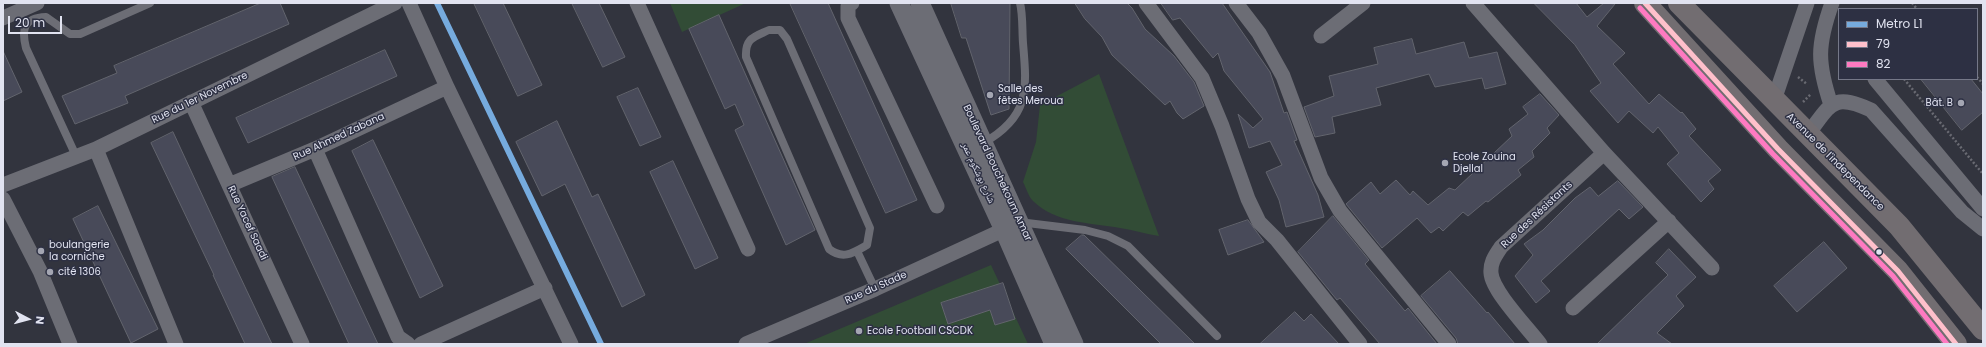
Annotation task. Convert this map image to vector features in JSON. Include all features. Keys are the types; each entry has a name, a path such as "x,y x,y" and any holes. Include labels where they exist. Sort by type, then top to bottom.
{"main road":[{"path":"1645,3 1778,149 1898,271 1956,344"},
{"name":"Avenue de l'independance","path":"1678,3 1807,135 1899,226 1983,329"}],"street":[{"path":"3,18 37,3"},
{"name":"Rue du 1er Novembre","path":"3,185 96,149 395,3"},
{"path":"409,3 447,87 571,344"},
{"path":"637,3 748,250"},
{"path":"852,3 848,6 848,18 937,206"},
{"name":"شارع بوشكوم عمر","path":"899,3 1011,226 1054,344"},
{"name":"Boulevard Bouchekoum Amar","path":"920,3 983,143 1011,226 1074,344"},
{"path":"1146,3 1202,78 1222,126 1248,199 1259,222 1277,240 1360,344"},
{"path":"1236,3 1259,33 1283,76 1321,178 1340,211 1449,344"},
{"path":"1321,36 1363,3"},
{"path":"1473,3 1604,153 1712,268"},
{"path":"1774,100 1808,3"},
{"path":"1831,105 1825,86 1820,60 1823,29 1832,3"},
{"path":"1876,80 1983,209"},
{"name":"Rue Ahmed Zabana","path":"230,185 315,149 447,87"},
{"path":"1807,135 1831,105 1841,101 1852,102 1871,110 1962,212 1983,229"},
{"name":"Rue Yacef Saadi","path":"191,102 302,344"},
{"path":"96,149 176,344"},
{"path":"315,149 398,337 408,344"},
{"name":"Rue des Résistants","path":"1540,344 1496,288 1491,273 1493,259 1501,247 1604,153"},
{"path":"3,199 40,271 70,344"},
{"path":"1573,308 1669,221"},
{"name":"Rue du Stade","path":"746,344 875,289 1011,226"},
{"path":"421,344 544,288"}],"lane":[{"path":"76,156 26,48 23,34 25,25 35,18 46,17 70,34 80,34 150,3"},
{"path":"983,143 997,135 1022,106 1026,82 1020,3"},
{"path":"769,30 780,30 787,39 870,228 867,245 857,251 846,256 836,254 829,249 746,57 746,48 750,39 769,30"},
{"path":"1011,226 1085,230 1108,236 1128,246 1217,336"},
{"path":"857,251 875,289"}],"path":[{"path":"1905,80 1983,174"}],"green space":[{"path":"670,3 746,3 682,32"},
{"path":"1099,74 1159,236 1074,221 1052,214 1033,201 1023,182 1036,142 1040,105"},
{"path":"991,265 1028,344 804,344"}],"building":[{"path":"261,3 280,3 289,24 125,96 128,103 75,124 62,96 117,73 114,66"},
{"path":"474,3 503,3 542,85 518,96"},
{"path":"572,3 599,3 625,57 603,67"},
{"path":"790,3 828,3 917,200 886,213"},
{"path":"951,3 1010,3 1009,109 991,115 966,38 962,38"},
{"path":"1075,3 1127,3 1132,8 1145,29 1174,56 1194,82 1204,106 1183,119 1177,113 1170,101 1165,105 1112,55 1102,37 1085,19"},
{"path":"1161,3 1222,3 1270,72 1284,113 1287,112 1297,140 1294,141 1318,195 1324,217 1286,227 1279,200 1266,172 1282,165 1270,141 1249,148 1238,114 1253,128 1263,119 1224,71 1218,53 1213,58 1180,18 1173,20"},
{"path":"1534,3 1576,3 1587,17 1604,3 1615,4 1597,26 1625,53 1613,64 1649,104 1659,94 1681,113 1682,112 1696,129 1689,136 1721,170 1708,181 1714,189 1701,202 1667,164 1679,153 1658,127 1653,133 1629,111 1618,123 1590,91 1601,83 1575,45"},
{"path":"719,15 815,230 786,245 735,130 744,125 735,104 725,109 689,29"},
{"path":"1412,39 1416,54 1464,42 1469,58 1497,52 1506,84 1485,89 1482,78 1435,87 1429,74 1376,88 1381,105 1332,117 1335,133 1315,137 1304,107 1334,96 1329,76 1378,64 1374,48"},
{"path":"385,50 397,76 248,143 236,118"},
{"path":"3,51 22,92 3,101"},
{"name":"Bât. B","path":"1922,80 1972,80 1983,94 1983,112 1962,130"},
{"path":"638,88 661,137 640,146 617,97"},
{"path":"1540,94 1559,115 1547,128 1550,133 1532,151 1534,157 1518,170 1521,175 1488,202 1486,201 1468,216 1463,212 1443,231 1439,227 1431,233 1417,218 1382,248 1346,204 1371,182 1380,194 1396,180 1410,195 1413,191 1428,205 1449,188 1455,190 1512,136 1509,129 1528,114 1523,107"},
{"path":"557,121 592,197 598,194 645,295 622,307 565,184 542,196 516,142"},
{"path":"173,132 272,344 245,344 151,143"},
{"path":"373,140 443,286 420,298 352,151"},
{"path":"673,161 718,258 695,269 650,172"},
{"path":"295,167 378,344 349,344 272,177"},
{"path":"1618,181 1643,207 1629,219 1619,209 1541,281 1550,291 1536,303 1515,276 1533,255 1524,244 1543,230 1575,198 1590,187 1598,196"},
{"path":"98,206 158,329 131,343 73,219"},
{"path":"1333,216 1369,260 1365,264 1405,311 1408,308 1437,344 1380,344 1340,298 1337,300 1298,252"},
{"path":"1248,220 1264,242 1228,255 1219,230"},
{"path":"1082,235 1084,235 1195,344 1161,344 1066,249"},
{"path":"1824,242 1847,268 1797,312 1774,286"},
{"path":"1669,249 1696,277 1676,296 1684,306 1657,333 1672,344 1597,344 1668,275 1656,263"},
{"path":"1450,271 1515,344 1458,344 1456,338 1421,296"},
{"path":"1003,283 1015,319 995,325 990,310 948,324 941,303"},
{"path":"1295,312 1304,321 1311,314 1339,344 1260,344"}],"metro line":[{"name":"L1","path":"437,3 601,344"}],"transit line":[{"name":"79","path":"1645,3 1778,149 1898,271 1956,344"},
{"name":"82","path":"1640,8 1773,154 1893,276 1947,344"}],"place":[{"name":"Salle des fêtes Meroua","path":"990,95"},
{"name":"Bât. B","path":"1961,103"},
{"name":"Ecole Zouina Djellal","path":"1445,163"},
{"name":"boulangerie la corniche","path":"41,251"},
{"name":"cité 1306","path":"50,272"},
{"name":"Ecole Football CSCDK","path":"859,331"}]}
